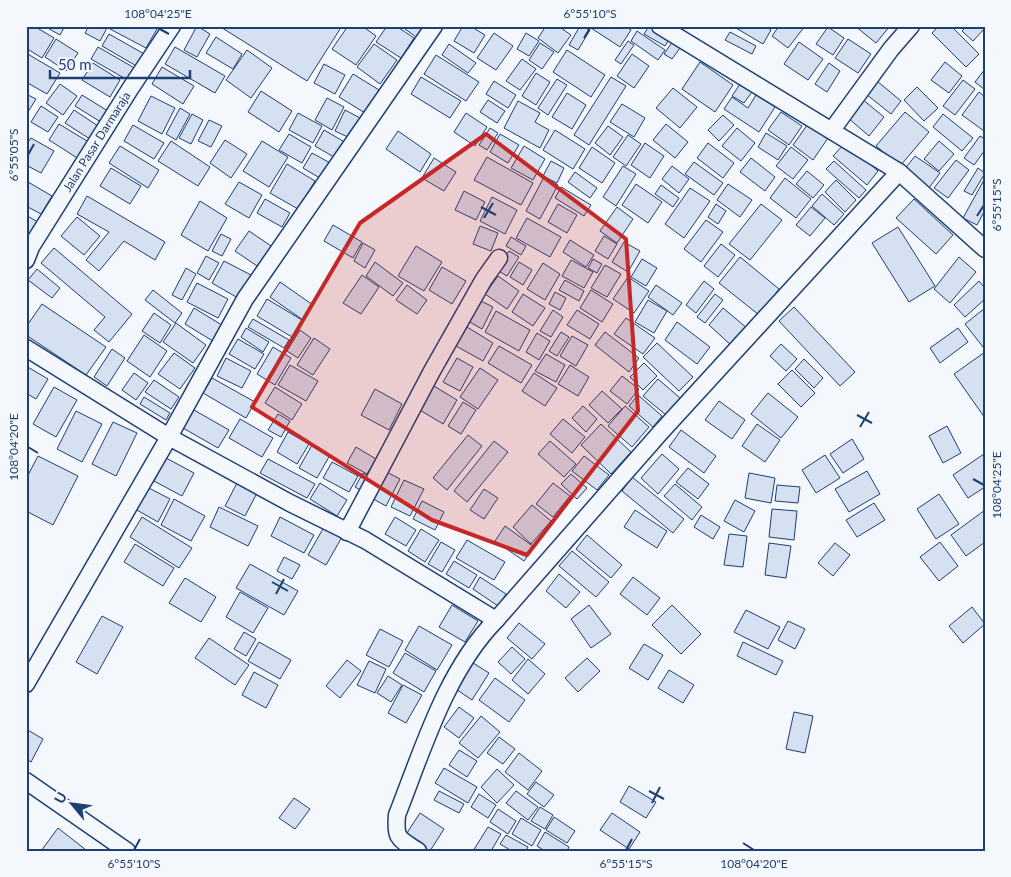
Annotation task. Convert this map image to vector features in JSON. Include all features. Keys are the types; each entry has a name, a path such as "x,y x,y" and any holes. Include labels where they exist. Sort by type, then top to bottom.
{"street":[{"name":"Jalan Pasar Darmaraja","path":"26,260 36,239 172,26"},
{"path":"26,684 169,437 244,299 434,26"},
{"path":"660,26 899,172 985,249"},
{"path":"832,130 911,26"},
{"path":"418,851 394,845 398,814 449,684 483,634 660,433 899,172"},
{"path":"347,532 432,371 484,279 499,258"},
{"path":"26,348 169,437 365,540 496,620"},
{"path":"26,781 127,851"}],"highlighted area":[{"path":"486,134 626,239 638,411 527,555 432,520 252,407 360,223"}],"building":[{"path":"26,26 34,26 54,38 42,58 26,48"},
{"path":"44,26 65,26 60,35"},
{"path":"89,26 108,26 100,41 85,33"},
{"path":"112,26 152,26 157,29 146,48 110,29"},
{"path":"197,26 210,34 197,57 184,50"},
{"path":"219,26 342,26 307,81"},
{"path":"348,26 362,26 376,36 356,65 332,49"},
{"path":"387,26 396,26 414,38 401,58 376,42"},
{"path":"401,26 433,26 423,42"},
{"path":"463,26 470,26 485,35 474,53 454,41"},
{"path":"546,26 558,26 571,35 558,53 538,38"},
{"path":"580,26 590,30 578,50 569,45"},
{"path":"588,26 625,26 631,30 620,47"},
{"path":"649,26 670,38 665,46 644,34"},
{"path":"737,26 765,26 771,30 763,44 736,28"},
{"path":"779,26 805,26 788,48 772,36"},
{"path":"855,26 890,26 876,43"},
{"path":"939,26 951,26 979,54 966,67 932,33"},
{"path":"967,26 985,26 985,28 973,41 962,31"},
{"path":"828,27 844,38 833,55 816,44"},
{"path":"637,31 665,50 658,60 631,41"},
{"path":"730,32 756,46 752,54 725,40"},
{"path":"494,33 513,46 496,70 477,58"},
{"path":"526,33 539,41 529,56 517,49"},
{"path":"109,34 146,55 140,68 102,46"},
{"path":"216,37 242,54 233,69 206,53"},
{"path":"675,38 683,44 672,59 664,54"},
{"path":"56,39 78,53 66,71 45,57"},
{"path":"848,39 871,54 858,73 835,58"},
{"path":"628,41 634,45 621,64 615,60"},
{"path":"799,42 823,59 808,80 784,64"},
{"path":"540,43 554,52 542,69 529,60"},
{"path":"374,44 397,60 380,84 357,67"},
{"path":"449,44 476,63 468,73 442,55"},
{"path":"98,47 138,70 131,82 91,59"},
{"path":"175,47 225,76 215,93 165,64"},
{"path":"247,50 272,68 251,98 226,80"},
{"path":"567,50 605,75 591,97 553,72"},
{"path":"26,53 60,73 47,94 26,82"},
{"path":"632,54 649,66 634,88 617,76"},
{"path":"436,55 479,82 466,101 424,74"},
{"path":"522,59 536,69 520,90 506,81"},
{"path":"700,62 733,85 715,112 682,89"},
{"path":"945,62 962,76 949,93 931,80"},
{"path":"93,63 120,80 110,97 82,80"},
{"path":"829,63 840,71 827,92 815,84"},
{"path":"324,64 345,75 335,94 314,83"},
{"path":"162,67 194,86 183,104 152,84"},
{"path":"985,69 985,90 975,82"},
{"path":"536,73 550,82 536,105 522,96"},
{"path":"353,74 384,93 370,116 339,97"},
{"path":"421,77 461,101 450,118 411,94"},
{"path":"611,77 626,86 589,145 574,135"},
{"path":"557,79 567,85 548,115 538,108"},
{"path":"963,80 975,89 955,115 943,106"},
{"path":"494,81 516,95 508,108 486,94"},
{"path":"742,81 754,89 744,103 732,96"},
{"path":"877,81 901,101 891,114 866,94"},
{"path":"60,84 77,96 63,115 46,103"},
{"path":"917,87 938,108 924,121 904,100"},
{"path":"673,88 697,107 680,128 656,108"},
{"path":"261,91 292,111 279,132 248,112"},
{"path":"979,92 985,97 984,131 962,115"},
{"path":"567,93 586,105 572,129 552,117"},
{"path":"26,94 36,99 26,115"},
{"path":"82,95 111,113 104,124 75,106"},
{"path":"756,95 775,107 759,132 724,109 732,97 748,108"},
{"path":"151,96 175,108 162,134 138,121"},
{"path":"327,98 344,107 332,130 315,120"},
{"path":"862,99 884,117 869,136 847,117"},
{"path":"488,100 505,111 497,123 480,112"},
{"path":"518,101 540,113 535,122 549,130 540,148 504,128"},
{"path":"622,104 645,118 634,137 610,122"},
{"path":"41,106 58,117 48,132 31,122"},
{"path":"180,108 190,114 176,140 166,134"},
{"path":"74,110 101,128 93,141 65,123"},
{"path":"345,110 362,119 352,139 335,131"},
{"path":"781,112 802,126 789,145 768,130"},
{"path":"905,112 929,132 900,166 876,146"},
{"path":"298,113 322,126 313,143 289,130"},
{"path":"466,113 487,127 475,146 454,132"},
{"path":"192,114 203,120 191,144 179,138"},
{"path":"943,114 973,138 962,151 933,127"},
{"path":"723,115 734,125 719,141 708,130"},
{"path":"209,120 222,126 211,147 198,141"},
{"path":"59,124 92,144 82,161 49,140"},
{"path":"666,124 688,142 675,158 653,140"},
{"path":"808,124 828,138 813,160 793,145"},
{"path":"133,125 164,143 154,159 124,141"},
{"path":"608,126 623,137 610,155 595,143"},
{"path":"490,128 498,133 487,150 479,145"},
{"path":"737,128 755,143 741,161 722,146"},
{"path":"324,130 348,144 339,160 315,146"},
{"path":"555,130 585,149 573,169 543,150"},
{"path":"398,131 431,154 420,172 386,149"},
{"path":"766,133 787,146 778,160 758,147"},
{"path":"289,134 311,147 302,163 279,150"},
{"path":"500,134 519,145 508,163 490,152"},
{"path":"628,135 641,144 626,166 613,157"},
{"path":"980,136 985,139 985,150 974,165 964,158"},
{"path":"31,138 54,151 41,173 26,165 26,145"},
{"path":"225,140 247,154 231,178 210,163"},
{"path":"171,141 210,167 198,186 158,161"},
{"path":"262,141 288,157 269,187 243,171"},
{"path":"939,141 954,154 939,171 924,159"},
{"path":"645,143 664,156 650,178 631,165"},
{"path":"708,143 734,163 723,178 697,158"},
{"path":"845,143 878,171 867,185 833,156"},
{"path":"120,146 159,170 148,188 109,163"},
{"path":"524,146 545,159 533,180 511,168"},
{"path":"592,147 615,163 602,183 579,168"},
{"path":"791,147 808,160 793,179 776,166"},
{"path":"312,153 332,164 323,180 303,168"},
{"path":"915,156 940,173 929,188 904,170"},
{"path":"487,157 533,183 521,205 474,180"},
{"path":"434,158 456,172 444,191 422,178"},
{"path":"751,158 775,177 765,191 740,172"},
{"path":"956,160 969,170 948,198 934,188"},
{"path":"551,161 564,168 557,183 543,176"},
{"path":"834,161 866,190 859,198 826,169"},
{"path":"694,162 723,183 714,195 685,174"},
{"path":"287,164 315,181 298,209 270,193"},
{"path":"623,166 636,174 616,206 603,197"},
{"path":"672,166 689,179 679,193 662,179"},
{"path":"111,168 141,186 130,204 100,186"},
{"path":"978,168 985,173 972,195 964,191"},
{"path":"807,171 824,185 813,198 796,184"},
{"path":"575,172 597,188 590,198 568,182"},
{"path":"544,177 558,185 540,219 526,211"},
{"path":"785,178 811,199 796,218 770,198"},
{"path":"985,178 985,210 977,225 963,218"},
{"path":"836,180 856,200 845,212 825,192"},
{"path":"28,182 52,196 41,214 26,206 26,185"},
{"path":"239,182 262,195 249,218 225,204"},
{"path":"636,184 662,202 648,223 622,205"},
{"path":"728,184 752,200 740,217 717,200"},
{"path":"661,185 679,198 673,207 655,194"},
{"path":"561,187 591,205 584,216 555,198"},
{"path":"690,188 710,201 684,238 665,224"},
{"path":"464,191 485,202 476,220 455,210"},
{"path":"822,194 844,214 834,225 812,206"},
{"path":"87,196 165,242 155,260 124,241 99,271 86,260 109,232 77,214"},
{"path":"492,197 517,210 505,234 480,221"},
{"path":"265,199 290,213 282,227 257,213"},
{"path":"914,199 953,235 936,254 896,218"},
{"path":"200,201 227,218 208,251 181,235"},
{"path":"558,204 577,215 567,233 548,222"},
{"path":"716,204 726,211 718,224 708,217"},
{"path":"761,204 782,220 750,260 729,244"},
{"path":"617,207 633,219 617,243 600,231"},
{"path":"811,207 825,218 810,236 796,225"},
{"path":"26,215 41,224 26,242"},
{"path":"77,217 100,236 84,255 61,236"},
{"path":"527,218 561,237 550,257 516,238"},
{"path":"706,220 723,232 701,262 684,249"},
{"path":"333,225 362,242 353,258 324,241"},
{"path":"480,226 498,233 491,251 473,244"},
{"path":"898,227 935,286 909,302 872,243"},
{"path":"249,231 277,250 263,270 235,251"},
{"path":"221,234 231,239 222,256 212,251"},
{"path":"604,236 617,244 608,259 595,251"},
{"path":"511,237 526,246 521,255 506,246"},
{"path":"570,240 594,255 586,267 563,252"},
{"path":"624,242 640,251 628,272 612,262"},
{"path":"363,243 375,250 365,268 354,261"},
{"path":"721,244 735,255 718,277 704,266"},
{"path":"416,246 442,262 424,291 398,276"},
{"path":"54,248 132,314 109,342 94,330 105,317 41,263"},
{"path":"509,251 519,257 507,276 497,270"},
{"path":"206,256 219,263 209,280 197,273"},
{"path":"740,257 779,289 759,315 719,283"},
{"path":"959,257 976,272 950,303 934,289"},
{"path":"593,259 602,264 597,273 588,268"},
{"path":"642,259 657,268 646,286 631,277"},
{"path":"571,260 593,272 584,288 562,276"},
{"path":"224,261 251,275 238,298 212,283"},
{"path":"375,262 403,283 393,296 366,276"},
{"path":"519,262 532,270 523,285 510,277"},
{"path":"543,263 560,274 545,300 527,289"},
{"path":"605,265 621,274 607,297 591,288"},
{"path":"442,267 466,281 452,304 429,290"},
{"path":"186,268 196,274 182,300 172,295"},
{"path":"37,269 60,288 52,298 28,280"},
{"path":"362,275 379,287 361,314 343,303"},
{"path":"498,276 519,291 507,309 485,294"},
{"path":"628,277 649,291 634,313 613,299"},
{"path":"565,280 584,291 579,301 559,290"},
{"path":"704,281 714,289 696,313 686,305"},
{"path":"979,281 985,288 985,299 965,317 954,305"},
{"path":"280,282 313,305 303,320 270,297"},
{"path":"197,283 228,299 218,318 187,302"},
{"path":"407,285 427,300 417,314 396,300"},
{"path":"656,285 682,303 673,315 648,297"},
{"path":"153,290 182,313 175,323 145,300"},
{"path":"591,290 613,304 602,322 580,308"},
{"path":"555,292 566,298 560,310 549,304"},
{"path":"523,294 545,308 533,326 512,312"},
{"path":"715,294 723,300 705,323 697,317"},
{"path":"267,299 302,320 292,337 257,316"},
{"path":"477,299 493,307 482,329 466,320"},
{"path":"648,300 667,311 654,333 635,322"},
{"path":"42,304 106,347 86,375 26,335 26,327"},
{"path":"794,307 855,372 840,386 779,321"},
{"path":"194,308 225,327 216,343 185,324"},
{"path":"723,308 748,329 733,347 709,325"},
{"path":"985,308 985,346 983,347 965,324"},
{"path":"553,310 563,317 551,337 540,331"},
{"path":"577,310 599,324 590,339 567,325"},
{"path":"496,311 530,330 519,351 485,332"},
{"path":"154,313 171,325 160,343 142,331"},
{"path":"626,318 655,338 643,354 614,334"},
{"path":"253,319 289,340 284,348 248,327"},
{"path":"677,322 710,347 697,364 665,340"},
{"path":"176,323 206,345 193,363 163,342"},
{"path":"467,327 493,343 483,361 456,346"},
{"path":"246,328 269,342 263,352 241,337"},
{"path":"958,328 968,342 940,363 930,348"},
{"path":"300,330 311,338 298,358 287,351"},
{"path":"561,332 569,337 557,356 549,351"},
{"path":"605,332 639,358 629,372 595,345"},
{"path":"537,333 550,341 539,360 526,352"},
{"path":"144,335 167,351 150,377 127,361"},
{"path":"572,336 588,345 576,366 560,356"},
{"path":"314,338 330,349 313,375 297,365"},
{"path":"238,339 264,354 255,369 229,354"},
{"path":"657,343 693,377 679,391 643,357"},
{"path":"781,344 797,359 786,371 770,356"},
{"path":"499,346 532,365 521,383 488,363"},
{"path":"273,347 291,358 275,385 257,374"},
{"path":"112,349 125,358 107,386 94,377"},
{"path":"985,352 985,418 954,374"},
{"path":"174,353 195,368 180,389 158,374"},
{"path":"546,354 565,365 556,382 535,371"},
{"path":"226,358 251,371 242,388 217,376"},
{"path":"457,358 473,367 460,391 443,382"},
{"path":"804,359 823,378 814,388 795,369"},
{"path":"644,363 657,376 643,390 630,377"},
{"path":"290,365 318,381 306,401 278,385"},
{"path":"570,365 589,377 578,396 558,384"},
{"path":"26,366 48,379 36,399 26,393"},
{"path":"480,368 498,380 478,409 460,397"},
{"path":"792,370 815,393 801,407 778,384"},
{"path":"134,373 148,383 136,400 122,390"},
{"path":"534,373 557,388 545,406 522,391"},
{"path":"622,376 639,389 627,404 610,391"},
{"path":"212,378 255,402 246,418 203,393"},
{"path":"658,379 680,398 666,415 643,396"},
{"path":"154,380 179,397 171,409 145,392"},
{"path":"429,383 457,400 443,424 415,407"},
{"path":"54,387 77,400 56,437 33,424"},
{"path":"275,387 302,404 292,420 265,403"},
{"path":"375,389 402,404 389,430 361,415"},
{"path":"602,391 622,409 608,423 589,405"},
{"path":"768,393 798,417 781,438 751,414"},
{"path":"638,395 662,416 653,427 629,406"},
{"path":"144,397 170,413 166,420 140,404"},
{"path":"719,401 745,420 732,439 705,420"},
{"path":"463,402 476,410 461,434 448,426"},
{"path":"583,406 597,419 586,432 572,418"},
{"path":"625,406 649,427 632,447 608,426"},
{"path":"194,410 229,430 218,448 183,428"},
{"path":"76,411 102,424 82,462 57,449"},
{"path":"278,414 290,421 281,437 268,430"},
{"path":"240,419 273,438 262,457 229,438"},
{"path":"563,419 585,437 572,453 550,434"},
{"path":"113,422 137,433 116,476 92,464"},
{"path":"601,424 631,452 611,474 581,445"},
{"path":"757,424 780,440 765,462 742,446"},
{"path":"947,426 961,453 943,463 929,436"},
{"path":"681,430 716,456 704,473 669,447"},
{"path":"288,432 309,444 297,464 277,452"},
{"path":"468,435 482,446 447,490 433,478"},
{"path":"852,439 864,459 843,473 830,454"},
{"path":"494,441 508,452 467,502 454,491"},
{"path":"550,441 576,464 564,477 538,454"},
{"path":"312,445 330,455 317,478 299,468"},
{"path":"356,447 376,459 367,474 347,463"},
{"path":"662,454 679,469 658,494 641,478"},
{"path":"984,454 985,487 968,498 953,475"},
{"path":"825,455 840,478 816,493 802,470"},
{"path":"38,456 78,476 53,525 26,511 26,479"},
{"path":"584,456 609,475 597,490 572,471"},
{"path":"166,458 194,473 182,496 154,481"},
{"path":"268,459 315,484 307,498 260,473"},
{"path":"332,462 358,476 349,492 323,478"},
{"path":"688,468 709,484 698,499 676,482"},
{"path":"383,470 400,479 386,506 368,496"},
{"path":"867,471 880,494 849,512 835,489"},
{"path":"363,473 374,479 366,493 355,487"},
{"path":"749,473 775,478 771,503 745,498"},
{"path":"571,474 587,488 577,499 561,484"},
{"path":"632,477 684,519 673,533 622,491"},
{"path":"404,480 424,489 410,516 391,507"},
{"path":"237,483 257,493 245,516 225,506"},
{"path":"320,483 347,500 337,516 310,499"},
{"path":"553,483 570,496 553,517 536,504"},
{"path":"675,484 702,507 692,520 664,496"},
{"path":"777,485 800,487 798,503 775,501"},
{"path":"147,487 170,499 158,522 135,509"},
{"path":"484,489 498,498 484,519 470,510"},
{"path":"939,494 959,524 936,539 917,509"},
{"path":"174,499 205,516 191,541 161,525"},
{"path":"735,500 755,511 744,532 724,521"},
{"path":"422,501 444,512 435,530 413,519"},
{"path":"874,503 885,520 857,537 846,520"},
{"path":"532,505 551,521 531,544 513,527"},
{"path":"219,507 258,526 248,546 210,527"},
{"path":"772,509 797,511 794,540 769,537"},
{"path":"635,510 667,531 657,548 624,527"},
{"path":"985,510 985,542 966,556 951,535"},
{"path":"701,515 720,527 713,539 694,527"},
{"path":"142,517 192,548 179,568 130,537"},
{"path":"280,517 314,535 304,553 271,536"},
{"path":"395,517 416,530 406,546 385,534"},
{"path":"505,526 534,547 524,561 495,541"},
{"path":"324,527 342,537 326,565 308,555"},
{"path":"421,529 439,540 425,562 408,551"},
{"path":"729,534 747,536 743,567 724,565"},
{"path":"587,535 622,565 611,578 576,549"},
{"path":"467,540 505,562 494,580 456,558"},
{"path":"441,542 455,550 442,572 428,564"},
{"path":"940,542 958,566 939,581 920,557"},
{"path":"769,543 791,546 786,578 765,575"},
{"path":"835,543 850,555 833,576 818,563"},
{"path":"135,544 174,568 163,586 124,562"},
{"path":"572,551 609,582 596,597 559,566"},
{"path":"284,557 300,565 292,579 277,571"},
{"path":"454,561 477,575 469,588 446,574"},
{"path":"250,564 298,591 284,615 236,588"},
{"path":"559,574 580,592 566,608 546,591"},
{"path":"480,577 506,594 498,606 473,589"},
{"path":"633,577 660,598 647,615 620,594"},
{"path":"185,578 216,597 201,622 169,603"},
{"path":"240,592 268,608 253,633 226,617"},
{"path":"452,605 478,621 465,642 439,627"},
{"path":"589,605 611,634 591,648 571,619"},
{"path":"672,605 701,634 681,654 652,625"},
{"path":"972,607 985,624 963,643 949,626"},
{"path":"746,610 780,627 768,649 734,632"},
{"path":"102,616 123,627 97,674 76,662"},
{"path":"788,621 805,629 795,649 778,640"},
{"path":"519,623 545,644 532,659 507,638"},
{"path":"419,626 452,645 437,670 405,650"},
{"path":"380,629 403,641 389,667 366,655"},
{"path":"244,632 256,639 246,656 234,649"},
{"path":"209,638 249,665 235,685 195,658"},
{"path":"259,642 291,660 280,679 248,661"},
{"path":"743,642 783,661 776,675 737,656"},
{"path":"644,644 663,655 648,680 629,668"},
{"path":"512,647 525,659 511,674 498,662"},
{"path":"405,653 436,671 424,692 393,673"},
{"path":"587,658 600,671 578,692 565,678"},
{"path":"528,659 545,674 528,694 512,680"},
{"path":"347,660 361,671 340,698 326,686"},
{"path":"369,661 386,669 375,693 357,685"},
{"path":"470,661 489,673 472,700 453,687"},
{"path":"669,670 694,685 683,703 658,688"},
{"path":"254,672 278,685 266,708 242,695"},
{"path":"388,676 402,685 391,702 377,693"},
{"path":"495,678 525,700 509,722 479,700"},
{"path":"403,685 422,695 406,723 388,713"},
{"path":"459,707 474,718 459,738 444,727"},
{"path":"794,712 813,716 805,753 786,749"},
{"path":"481,716 500,732 478,758 459,743"},
{"path":"26,729 43,739 31,762 26,759"},
{"path":"499,737 515,749 503,764 487,753"},
{"path":"459,750 477,761 467,777 449,765"},
{"path":"519,753 542,771 528,790 505,772"},
{"path":"444,768 477,787 468,803 435,783"},
{"path":"497,769 514,785 497,803 481,787"},
{"path":"536,782 554,795 544,807 527,794"},
{"path":"629,786 656,802 646,818 620,802"},
{"path":"439,791 464,804 459,813 434,800"},
{"path":"516,791 538,807 528,820 506,803"},
{"path":"479,794 496,805 488,818 471,807"},
{"path":"294,798 310,809 295,829 279,818"},
{"path":"540,807 553,815 545,829 531,821"},
{"path":"498,809 516,821 508,834 490,822"},
{"path":"420,813 444,829 430,851 405,836"},
{"path":"612,813 640,832 629,849 600,830"},
{"path":"554,817 575,831 567,843 546,830"},
{"path":"521,818 541,830 532,846 512,834"},
{"path":"488,827 501,834 491,851 473,851"},
{"path":"58,828 86,850 41,851"},
{"path":"545,832 569,847 567,851 545,851 537,846"},
{"path":"506,835 528,847 526,851 512,851 500,844"}]}
